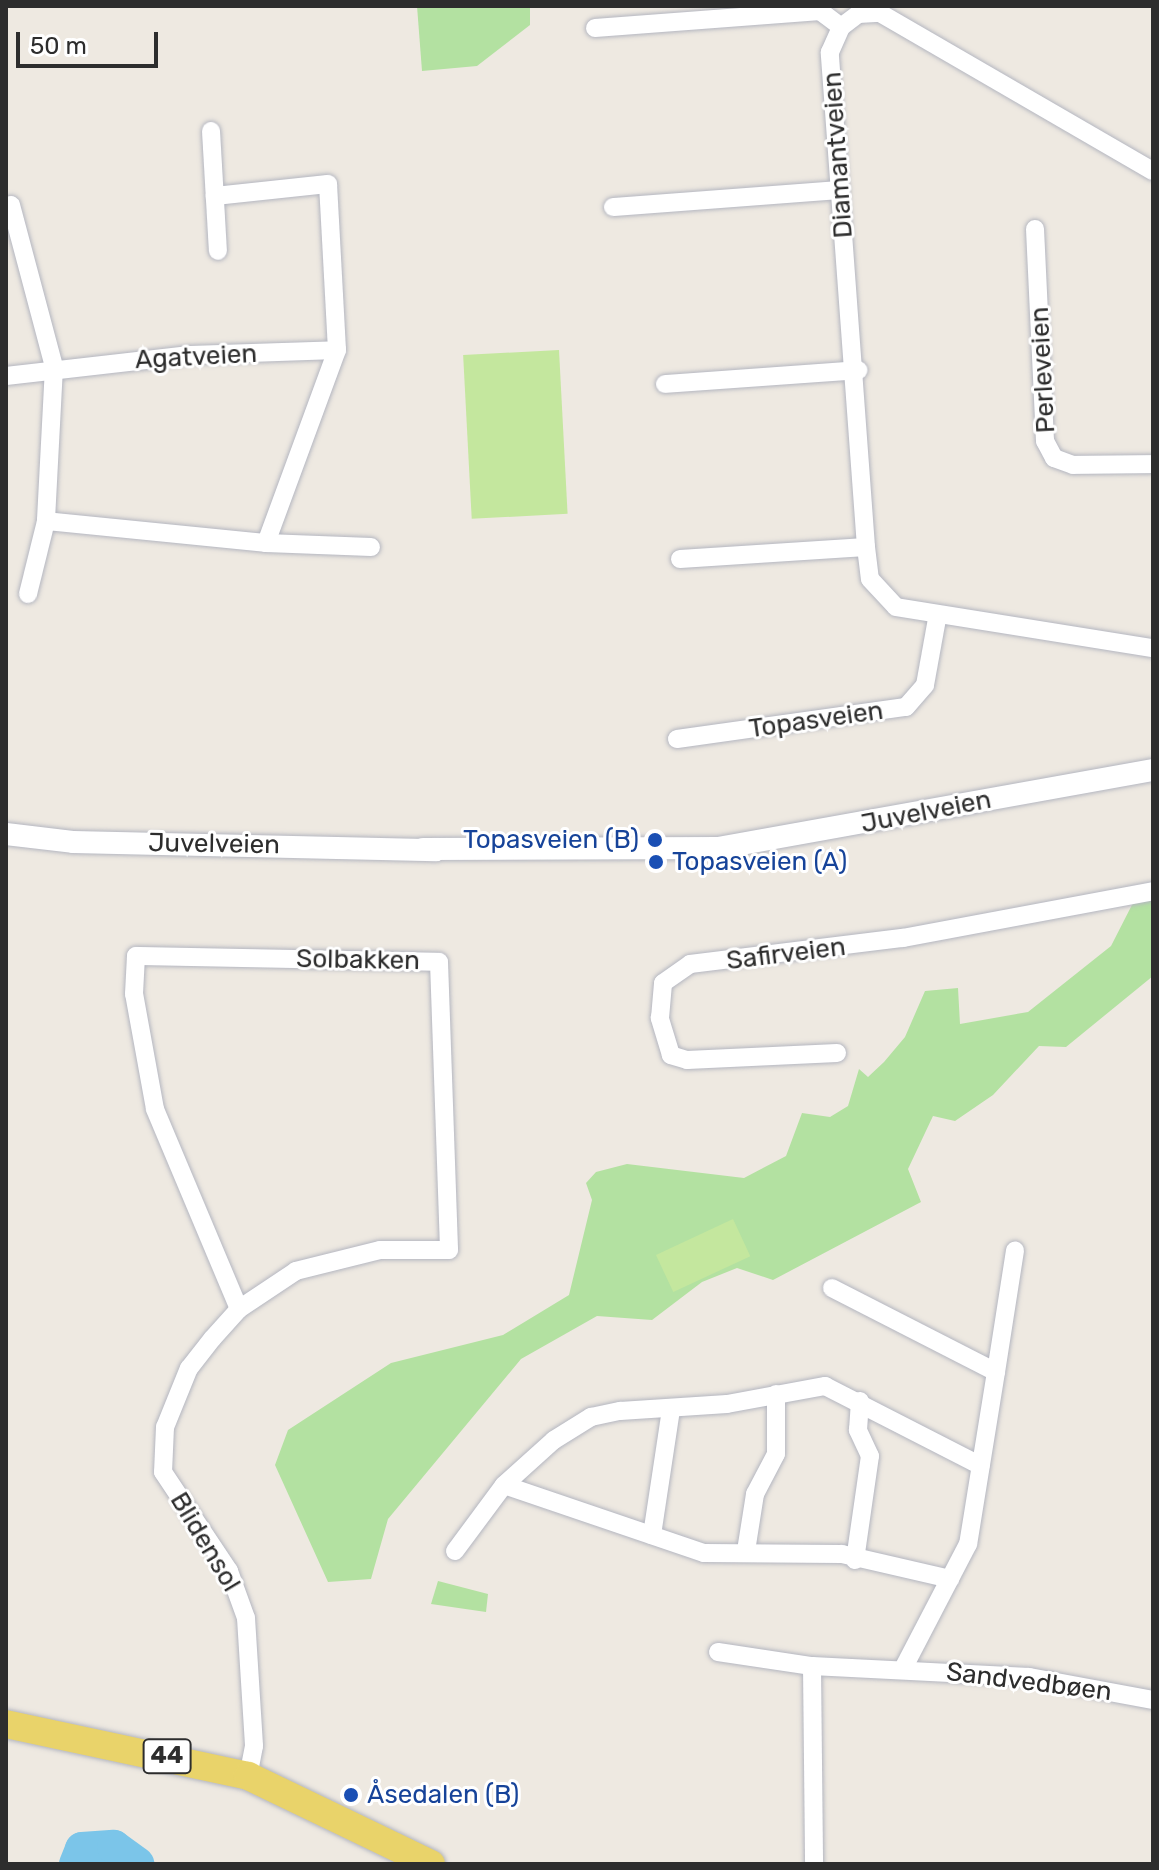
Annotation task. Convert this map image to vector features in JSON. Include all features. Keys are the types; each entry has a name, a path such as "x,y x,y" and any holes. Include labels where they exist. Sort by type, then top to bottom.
{"main road":[{"name":"44","path":"6,1724 248,1776 322,1806 431,1864"},
{"name":"44","path":"322,1806 409,1864"}],"street":[{"path":"595,28 820,11 841,27 858,14 880,13 1153,171"},
{"name":"Diamantveien","path":"841,27 830,52 858,370 870,579 896,607 937,619 1153,648"},
{"path":"211,131 218,251"},
{"path":"215,196 328,184 337,350 266,543"},
{"path":"613,207 840,190"},
{"path":"11,205 54,367 46,521 28,594"},
{"name":"Perleveien","path":"1035,229 1045,441 1054,458 1073,465 1153,464"},
{"name":"Agatveien","path":"6,376 54,367 337,350"},
{"path":"665,384 858,370"},
{"path":"46,521 266,543 371,547"},
{"path":"680,559 866,547"},
{"name":"Topasveien","path":"677,739 906,707 925,685 937,619"},
{"name":"Juvelveien","path":"6,834 73,842 423,849 560,857 601,850 773,841 1153,770"},
{"name":"Safirveien","path":"837,1053 687,1060 671,1055 660,1018 663,983 690,964 903,938 1153,891"},
{"name":"Solbakken","path":"173,1405 189,1368 239,1309 296,1271 380,1250 449,1250 439,962 136,956 134,994 155,1109 239,1309"},
{"name":"Sandvedbøen","path":"904,1667 968,1544 1015,1250"},
{"path":"832,1288 996,1372"},
{"path":"455,1551 504,1485 591,1417 671,1409 825,1386 860,1401 981,1466"},
{"path":"746,1551 755,1494 776,1454 776,1394"},
{"path":"855,1560 870,1456 858,1430 860,1401"},
{"name":"Blidensol","path":"173,1405 163,1472 229,1571 246,1618 254,1746 248,1776"},
{"path":"652,1535 671,1409"},
{"path":"504,1485 704,1553 746,1551 855,1560 950,1579"},
{"name":"Sandvedbøen","path":"718,1652 812,1666 904,1667 1029,1677 1153,1700"},
{"path":"812,1666 814,1864"}],"green space":[{"path":"417,6 530,6 530,25 477,66 422,71"},
{"path":"559,350 568,514 472,519 463,355"},
{"path":"1153,895 1153,976 1066,1047 1039,1046 993,1095 955,1121 933,1116 908,1169 921,1202 773,1280 737,1268 702,1282 652,1320 597,1316 521,1359 388,1519 371,1579 328,1582 275,1465 288,1430 391,1363 503,1335 569,1295 592,1200 586,1183 596,1172 627,1164 744,1178 786,1156 802,1113 830,1117 848,1106 859,1069 868,1077 884,1062 905,1037 925,991 958,988 960,1024 1028,1012 1111,946 1135,899"},
{"path":"733,1219 750,1256 673,1292 656,1255"},
{"path":"438,1581 488,1594 486,1612 431,1604"}],"waterway":[{"path":"76,1864 82,1849 114,1847 137,1864"}],"place":[{"name":"Topasveien (B)","path":"655,840"},
{"name":"Topasveien (A)","path":"656,862"},
{"name":"Åsedalen (B)","path":"351,1795"}]}
